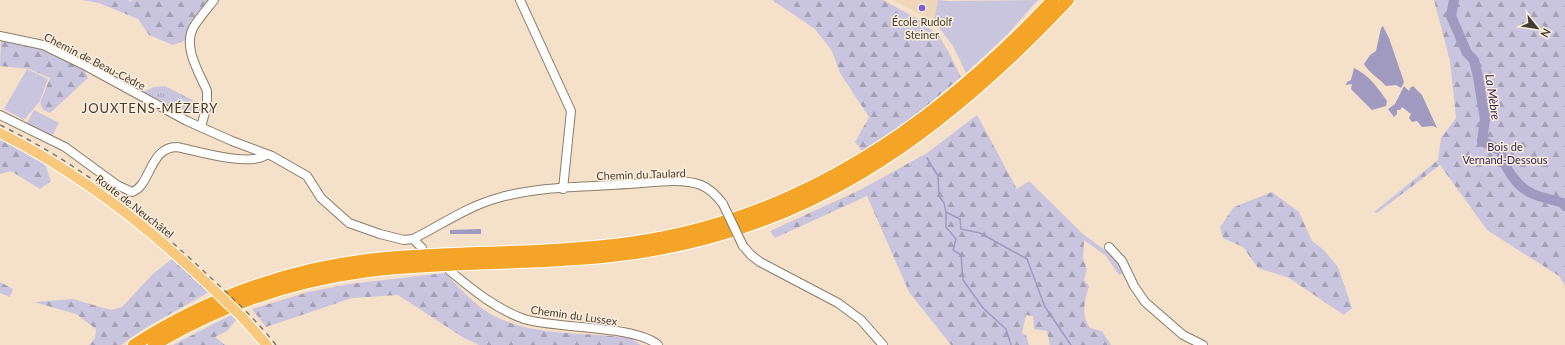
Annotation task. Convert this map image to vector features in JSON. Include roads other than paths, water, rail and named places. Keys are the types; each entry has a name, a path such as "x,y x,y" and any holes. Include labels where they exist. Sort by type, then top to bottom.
{"highway":[{"path":"976,82 1053,0"},
{"path":"154,345 194,322 239,303 284,288 331,277 402,268 542,262 612,256 693,242 769,219 817,198 866,165 919,122 976,82 1068,0"},
{"path":"134,345 175,320 214,301 264,282 297,273 328,266 385,258 595,247 674,236 720,224 765,208 866,165"}],"main road":[{"name":"Route de Neuchâtel","path":"0,133 57,164 105,196 157,237 241,316 267,345"}],"street":[{"path":"201,127 208,97 191,52 191,35 197,22 214,0"},
{"path":"520,0 571,111 563,189"},
{"name":"Chemin de Beau-Cèdre","path":"0,36 37,43 47,47 201,127 266,155 272,156 307,176 321,198 349,223 380,234 404,240 413,239"},
{"path":"0,115 61,144 117,185 132,192 139,188 158,156 168,148 177,147 246,160 260,159 266,155"},
{"name":"Chemin du Taulard","path":"413,239 475,207 497,198 522,192 667,182 692,183 715,193 723,204 743,246 751,255 760,262 838,303 861,320 883,345"},
{"path":"413,239 422,248"},
{"path":"1109,247 1122,261 1134,286 1145,302 1183,335 1203,345"},
{"name":"Chemin du Lussex","path":"450,272 496,306 524,319 546,324 628,334 648,340 658,345"}],"waterway":[{"name":"La Mèbre","path":"1454,0 1451,16 1467,53 1474,60 1478,77 1485,120 1482,141 1501,151 1508,170 1517,182 1527,191 1540,197 1563,203 1565,206"},
{"path":"927,158 938,176 939,196 944,203 946,212 946,227 956,239 953,250 961,255 963,280 983,308 1006,329 1011,345"},
{"path":"946,212 960,219 961,229 980,233 1027,259 1045,307 1071,345"}],"railway":[{"path":"0,125 58,157 112,193 187,256 228,294 276,345"}],"place":[{"name":"École Rudolf Steiner","path":"922,8"}],"district":[{"name":"JOUXTENS-MÉZERY","path":"150,108"}],"park label":[{"name":"Bois de Vernand-Dessous","path":"1505,152"}]}
